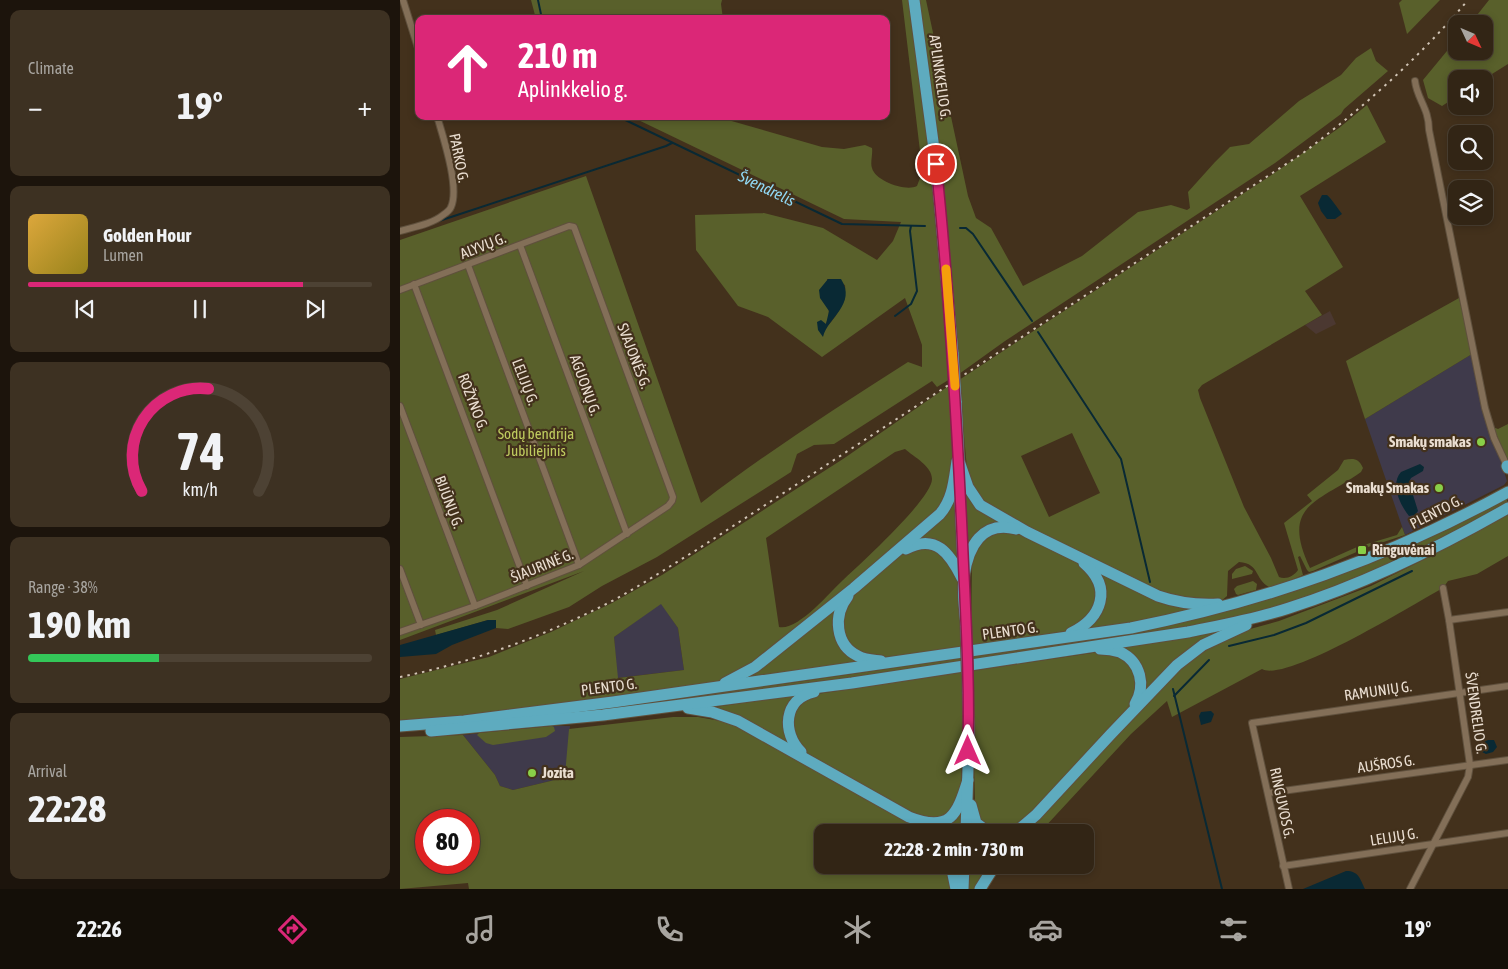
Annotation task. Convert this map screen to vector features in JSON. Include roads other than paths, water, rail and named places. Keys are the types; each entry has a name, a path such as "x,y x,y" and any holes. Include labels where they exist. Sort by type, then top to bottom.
{"highway":[{"name":"APLINKKELIO G.","path":"914,0 936,164 956,401 968,692 966,824"},
{"path":"958,459 968,488 980,504 1027,532 1158,596 1175,602 1221,604 1257,594 1271,593"},
{"path":"690,692 729,681 755,668 929,525 945,508 952,493 958,459"},
{"name":"PLENTO G.","path":"465,725 1060,639 1169,621 1271,593 1332,573 1410,542 1507,491"},
{"name":"PLENTO G.","path":"465,725 676,706 852,683 1088,648 1239,622 1288,608 1350,586 1444,543 1508,508"},
{"path":"964,578 973,546 985,532 1001,527 1027,532"},
{"path":"891,556 914,544 932,544 948,553 964,578"},
{"path":"1060,639 1084,627 1098,610 1101,601 1099,583 1095,574 1075,556"},
{"path":"854,588 839,609 838,626 842,640 858,656 871,660 895,663"},
{"path":"1029,824 1111,734 1177,665 1190,654 1218,637 1288,608"},
{"path":"1088,648 1120,652 1133,662 1140,674 1140,692 1137,700 1111,734"},
{"path":"808,759 793,744 788,731 788,720 792,709 796,703 808,694 852,683"},
{"path":"676,706 725,716 808,759 909,817 923,823 933,824 948,819 960,806 968,785"},
{"path":"400,726 465,725"},
{"path":"400,733 465,725"},
{"path":"968,785 973,817 978,824"},
{"path":"1025,824 1036,815"},
{"path":"909,817 918,824"},
{"path":"953,874 956,889"},
{"path":"963,889 964,874"},
{"path":"980,889 989,874"}],"street":[{"path":"403,0 415,38"},
{"path":"1415,81 1428,115 1428,130 1485,408 1494,438 1508,467"},
{"name":"PARKO G.","path":"400,231 430,222 442,216 451,208 454,195 452,172 438,120"},
{"name":"ALYVŲ G.","path":"400,290 569,226 574,227"},
{"name":"SVAJONĖS G.","path":"574,227 672,493"},
{"name":"AGUONŲ G.","path":"520,245 627,534"},
{"name":"LELIJŲ G.","path":"468,265 579,565"},
{"name":"ROŽYNO G.","path":"414,284 527,586"},
{"name":"BIJŪNŲ G.","path":"400,406 474,606"},
{"name":"ŠIAURINĖ G.","path":"400,632 474,606 579,565 668,506 672,502 672,493"},
{"path":"400,569 421,625"},
{"name":"ŠVENDRELIO G.","path":"1410,889 1468,777 1470,765 1443,588"},
{"path":"1449,620 1508,612"},
{"name":"RAMUNIŲ G.","path":"1252,723 1508,686"},
{"name":"RINGUVOS G.","path":"1252,723 1288,889"},
{"name":"AUŠROS G.","path":"1268,793 1508,760"},
{"name":"LELIJŲ G.","path":"1283,866 1508,833"}],"water":[{"path":"1322,195 1329,196 1342,214 1335,219 1327,219 1318,203"},
{"path":"828,279 841,279 846,296 844,303 823,337 818,330 817,322 821,320 826,324 829,311 820,298 819,290"},
{"path":"1420,464 1424,467 1423,471 1411,478 1409,482 1418,511 1415,515 1409,516 1402,506 1396,482 1401,472"},
{"path":"488,620 496,620 496,628 452,645 436,654 400,657 400,645"},
{"path":"1211,711 1214,714 1211,722 1201,725 1199,716 1201,712"},
{"path":"1488,740 1494,740 1497,747 1493,752 1486,754 1480,751 1480,749 1482,744"},
{"path":"1346,871 1354,872 1365,889 1303,889"}],"waterway":[{"name":"Švendrelis","path":"538,0 541,15"},
{"name":"Švendrelis","path":"625,120 842,224 925,226"},
{"path":"439,221 672,143"},
{"path":"895,316 911,304 917,291 911,226"},
{"path":"960,228 966,228 973,234 1032,321"},
{"path":"1038,332 1121,459 1150,582"},
{"path":"1229,646 1274,635 1306,623 1412,571"},
{"path":"1174,696 1209,660"},
{"path":"1173,689 1222,889"}],"railway":[{"path":"400,677 455,664 510,646 563,625 614,600 698,549 1303,153 1348,118 1390,81 1430,42 1468,0"}],"place":[{"name":"Smakų smakas","path":"1481,442"},
{"name":"Smakų Smakas","path":"1439,488"},
{"name":"Ringuvėnai","path":"1362,550"},
{"name":"Jozita","path":"532,773"}],"park label":[{"name":"Sodų bendrija Jubiliejinis","path":"536,442"}]}
